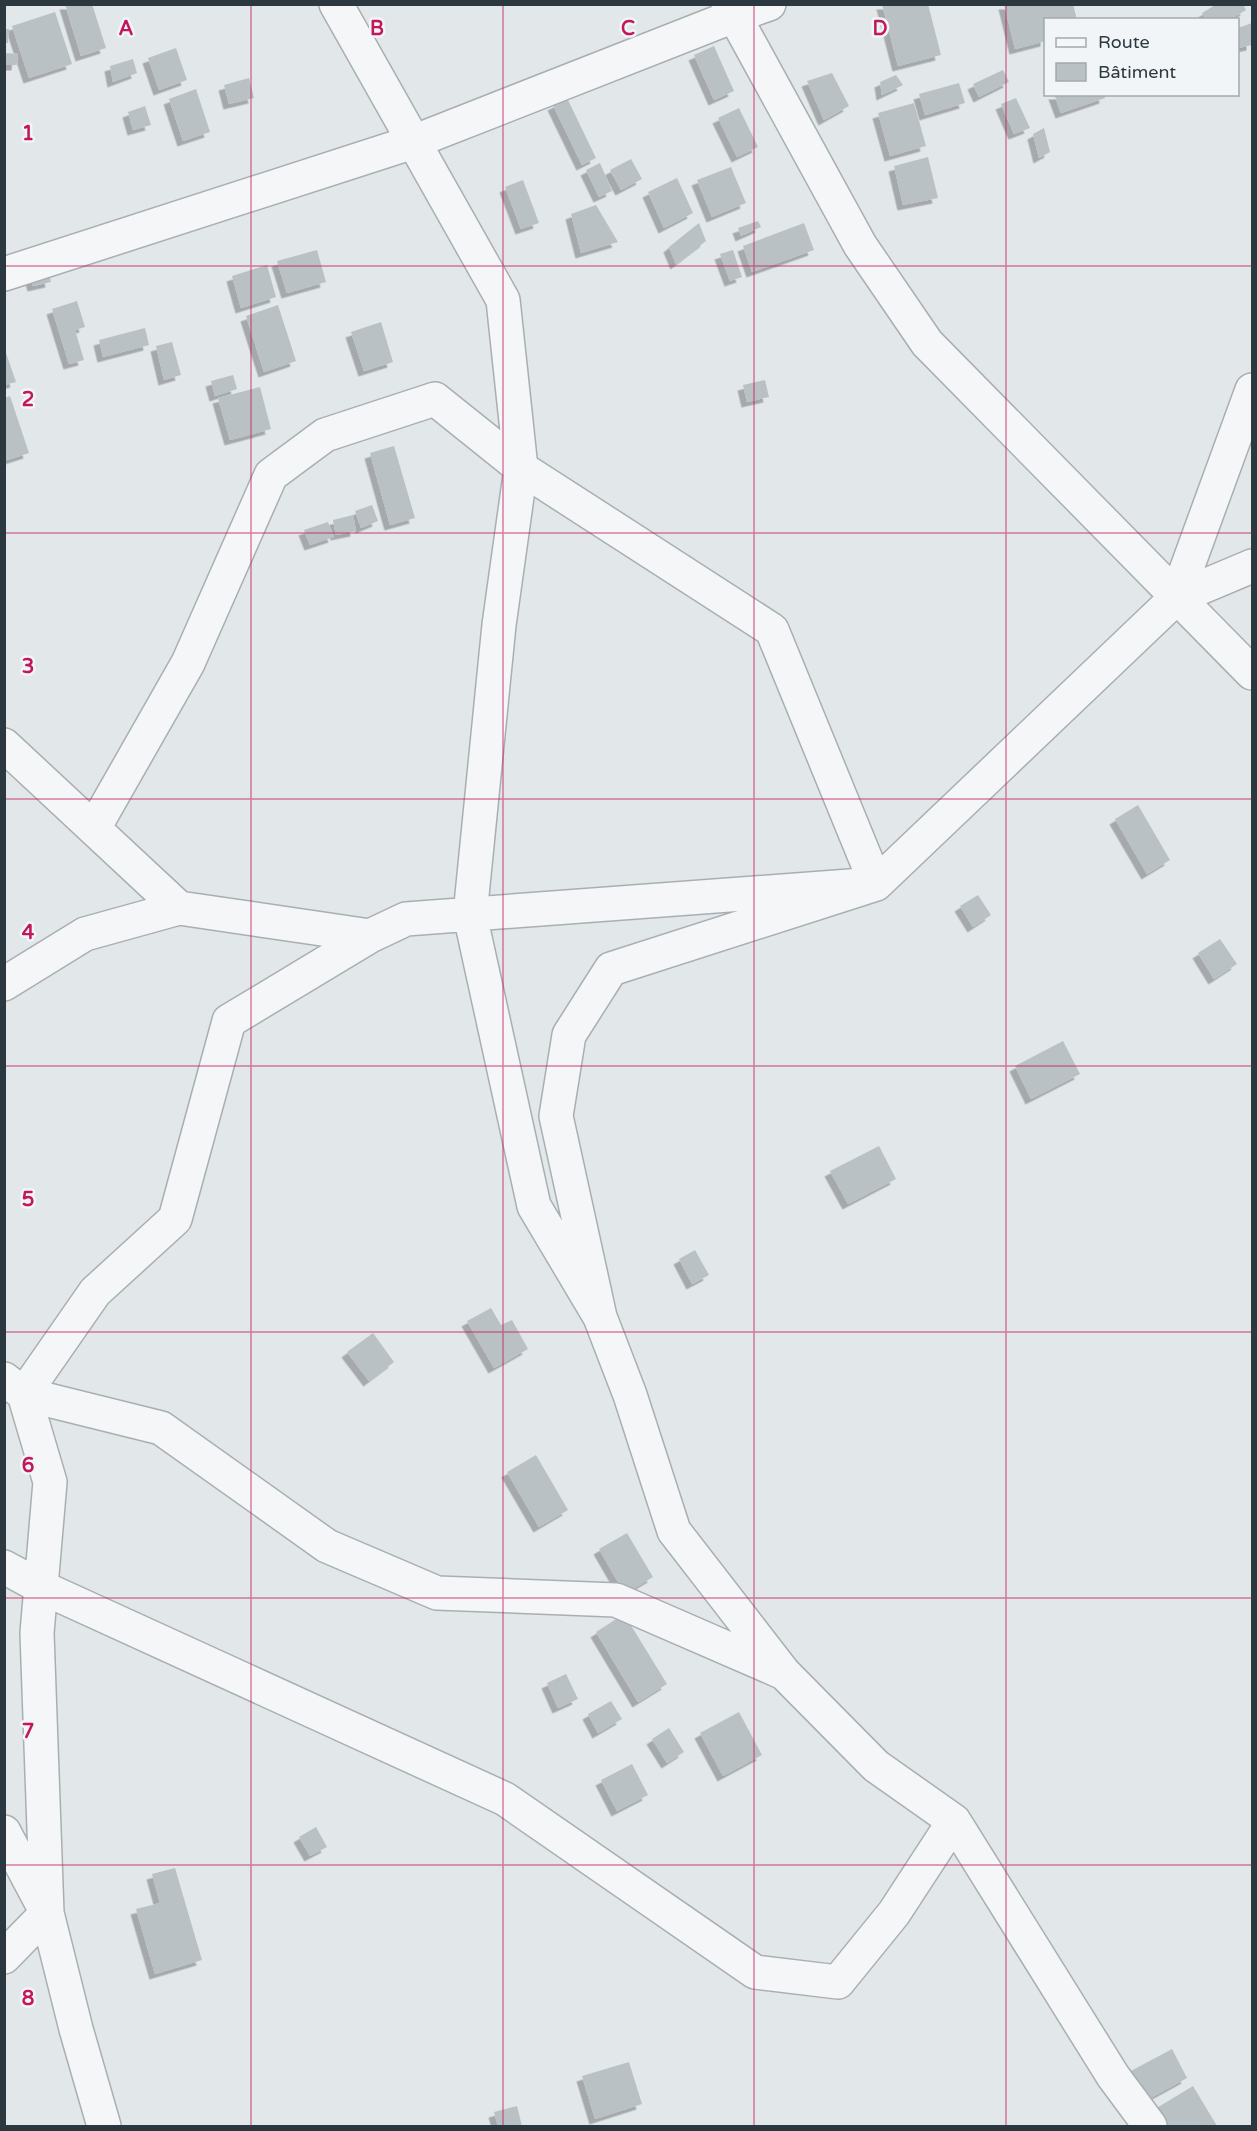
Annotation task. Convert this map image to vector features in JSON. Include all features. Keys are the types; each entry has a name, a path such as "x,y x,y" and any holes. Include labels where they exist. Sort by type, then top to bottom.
{"street":[{"path":"336,4 503,300 521,468 499,625 470,915 534,1206 600,1317"},
{"path":"4,274 412,142 731,10 769,4"},
{"path":"731,10 860,245 927,343 1252,673"},
{"path":"1176,598 1252,390"},
{"path":"94,828 188,663 271,475 325,435 435,399 521,468 772,630 876,884"},
{"path":"1150,2127 1113,2076 954,1821 876,1766 784,1673 675,1531 630,1395 600,1317 556,1116 569,1035 611,969 876,884 1176,598 1252,566"},
{"path":"4,745 179,908"},
{"path":"14,1387 95,1292 175,1219 229,1021 370,936 406,919 876,884"},
{"path":"4,984 86,934 179,908 370,936"},
{"path":"14,1387 161,1428 327,1546 437,1593 616,1600 784,1673"},
{"path":"14,1387 50,1482 37,1633 47,1912 104,2127"},
{"path":"4,1567 41,1587 505,1799 755,1972 838,1982 894,1913 954,1821"},
{"path":"4,1832 47,1912"},
{"path":"4,1957 47,1912"}],"building":[{"path":"65,4 92,4 106,48 81,56"},
{"path":"882,4 928,4 941,55 898,66"},
{"path":"1004,4 1073,4 1076,18 1044,18 1044,42 1015,49"},
{"path":"1217,4 1243,4 1246,10 1232,18 1205,18 1202,13"},
{"path":"55,12 72,64 29,78 12,26"},
{"path":"1252,23 1252,45 1239,48 1239,28"},
{"path":"4,29 9,29 8,43 4,43"},
{"path":"714,46 734,91 714,100 694,55"},
{"path":"176,48 187,80 159,90 148,58"},
{"path":"5,53 18,54 17,65 5,65"},
{"path":"133,59 137,73 113,82 110,66"},
{"path":"1003,70 1009,82 979,97 973,84"},
{"path":"832,73 849,106 824,120 807,81"},
{"path":"896,75 903,85 882,95 880,82"},
{"path":"249,78 254,98 229,104 224,85"},
{"path":"959,83 965,103 925,115 919,94"},
{"path":"196,89 210,132 183,141 169,99"},
{"path":"1055,96 1104,96 1105,98 1061,113"},
{"path":"567,98 596,158 582,165 553,105"},
{"path":"1016,98 1030,128 1014,134 1001,104"},
{"path":"914,103 926,146 890,156 878,113"},
{"path":"145,106 151,125 133,130 128,112"},
{"path":"739,108 758,147 737,157 718,118"},
{"path":"1044,128 1050,152 1039,158 1033,134"},
{"path":"928,157 938,198 903,205 894,166"},
{"path":"631,159 642,179 621,190 610,170"},
{"path":"600,163 612,191 599,197 586,170"},
{"path":"731,167 746,203 712,217 697,180"},
{"path":"677,178 693,213 664,228 648,192"},
{"path":"523,180 539,223 521,229 505,187"},
{"path":"596,205 618,242 581,253 571,214"},
{"path":"758,221 761,227 741,236 738,228"},
{"path":"699,223 706,241 676,264 669,247"},
{"path":"804,223 814,250 752,272 743,246"},
{"path":"317,250 326,282 287,293 277,261"},
{"path":"733,250 742,277 730,281 720,254"},
{"path":"267,265 276,297 241,308 232,276"},
{"path":"48,268 51,282 33,286 29,272"},
{"path":"77,301 85,327 75,330 84,360 69,364 52,309"},
{"path":"278,305 296,361 264,372 246,316"},
{"path":"381,322 393,362 364,371 351,332"},
{"path":"145,328 149,345 103,357 99,340"},
{"path":"172,342 181,375 164,380 156,346"},
{"path":"4,347 16,382 4,385"},
{"path":"233,375 237,389 215,396 211,381"},
{"path":"765,380 769,397 747,402 743,385"},
{"path":"260,387 271,429 230,440 218,398"},
{"path":"10,396 29,453 4,461 4,398"},
{"path":"394,446 415,518 390,525 370,453"},
{"path":"372,505 378,521 361,528 355,511"},
{"path":"353,515 356,531 336,535 333,520"},
{"path":"328,522 334,537 310,545 304,530"},
{"path":"1138,805 1170,860 1147,874 1115,819"},
{"path":"978,895 991,915 973,927 960,906"},
{"path":"1220,939 1237,964 1214,979 1198,953"},
{"path":"1063,1041 1080,1074 1031,1099 1015,1066"},
{"path":"879,1146 896,1179 848,1204 830,1171"},
{"path":"695,1250 709,1275 692,1284 679,1259"},
{"path":"491,1308 501,1325 512,1320 528,1349 494,1368 467,1321"},
{"path":"373,1333 394,1362 369,1381 347,1352"},
{"path":"536,1455 568,1510 539,1527 507,1472"},
{"path":"627,1533 653,1577 625,1594 599,1549"},
{"path":"624,1614 667,1684 638,1702 596,1632"},
{"path":"566,1674 578,1699 558,1708 547,1683"},
{"path":"611,1701 622,1719 598,1733 588,1714"},
{"path":"739,1712 762,1755 723,1776 700,1733"},
{"path":"669,1728 684,1752 667,1763 652,1739"},
{"path":"632,1764 648,1795 617,1811 601,1780"},
{"path":"316,1827 327,1847 310,1856 299,1837"},
{"path":"175,1868 202,1960 155,1974 136,1909 160,1903 152,1874"},
{"path":"1172,2049 1187,2078 1145,2101 1129,2072"},
{"path":"629,2062 642,2104 595,2119 582,2076"},
{"path":"1193,2086 1217,2126 1165,2126 1155,2109"},
{"path":"517,2106 522,2126 498,2126 494,2112"}]}
